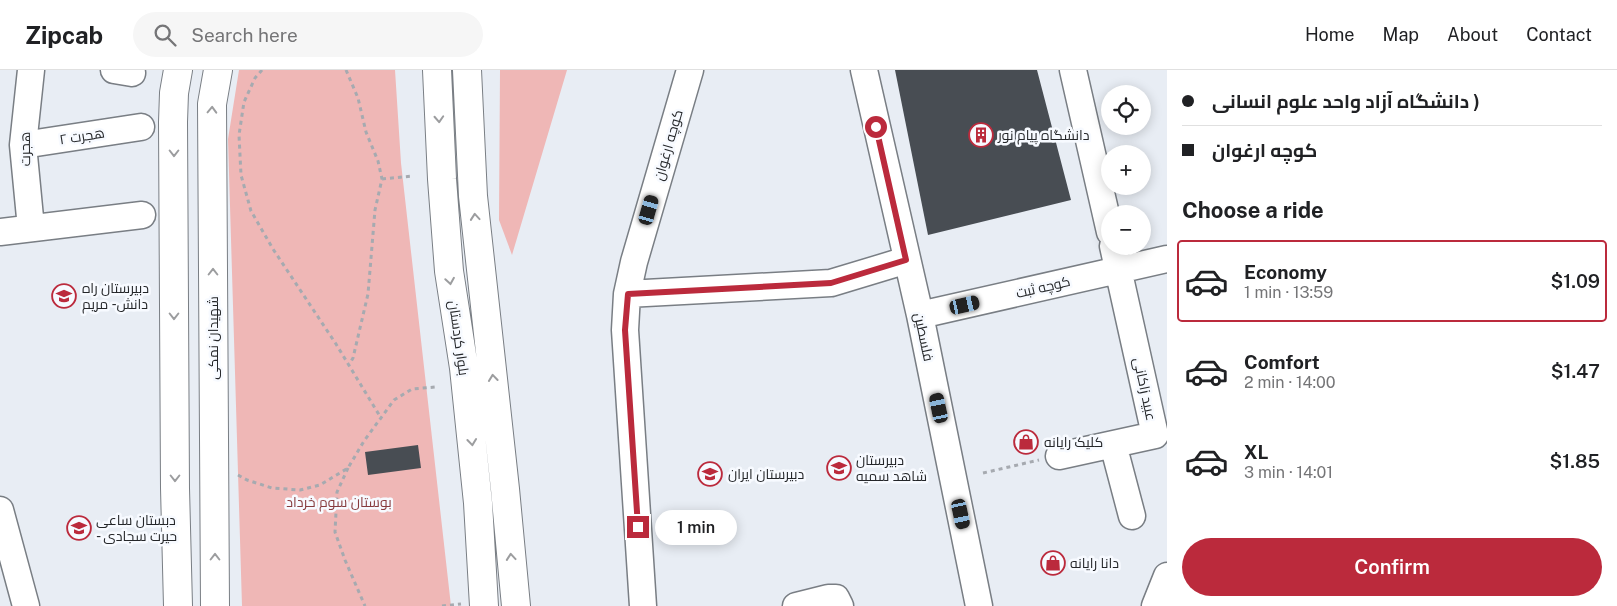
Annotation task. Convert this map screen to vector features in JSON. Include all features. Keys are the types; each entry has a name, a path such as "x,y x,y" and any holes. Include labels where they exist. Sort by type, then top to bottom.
{"main road":[{"path":"178,70 174,94 175,478 178,606"},
{"name":"شهیدان نمکی","path":"215,606 212,104 218,70"},
{"name":"بلوار کردستان","path":"437,70 448,271 464,368 476,483 473,605"},
{"name":"بلوار کردستان","path":"467,70 474,205 506,489 516,606"}],"street":[{"name":"هجرت","path":"31,70 23,144 31,228"},
{"name":"کوچه ارغوان","path":"643,606 625,330 628,294 634,262 690,70"},
{"name":"فلسطین","path":"864,70 920,315 979,606"},
{"path":"1074,70 1104,205"},
{"name":"هجرت ۲","path":"23,144 141,126"},
{"path":"0,232 142,215"},
{"name":"کوچه ثبت","path":"920,315 1116,258 1167,259"},
{"name":"عبید زاکانی","path":"1059,456 1113,444 1161,438 1116,258"},
{"path":"628,294 831,283 906,260"},
{"path":"1113,444 1132,516"},
{"path":"0,510 26,606"},
{"path":"1155,606 1167,576"},
{"path":"796,606 828,598 836,598 840,606"},
{"path":"1162,606 1167,605"}],"path":[{"path":"262,70 254,78 244,102 239,135 241,175 250,211 381,418"},
{"path":"346,70 358,98 366,132 378,161 382,179 375,210 368,294 349,366"},
{"path":"382,179 413,176"},
{"path":"365,606 335,532 337,492 348,468 364,441 394,400 412,389 436,387"},
{"path":"983,473 1059,456"},
{"path":"231,470 247,480 272,488 300,490 320,485 348,468"},
{"path":"442,606 473,605"}],"green space":[{"name":"بوستان سوم خرداد","path":"239,70 395,70 401,163 451,606 242,606 228,139"},
{"path":"500,70 567,70 512,255 499,220"}],"building":[{"name":"دانشگاه پیام نور","path":"895,70 1037,70 1071,200 928,235"},
{"path":"418,445 421,468 368,475 365,452"}],"place":[{"name":"دانشگاه پیام نور","path":"981,135"},
{"name":"دبیرستان راه دانش - مریم","path":"64,296"},
{"name":"کلیک رایانه","path":"1026,442"},
{"name":"دبیرستان شاهد سمیه","path":"839,468"},
{"name":"دبیرستان ایران","path":"710,474"},
{"name":"دبستان ساعی - حیرت سجادی","path":"79,528"},
{"name":"دانا رایانه","path":"1053,563"}],"route":[{"path":"638,527 625,330 628,294 831,283 906,260 876,127"}]}
